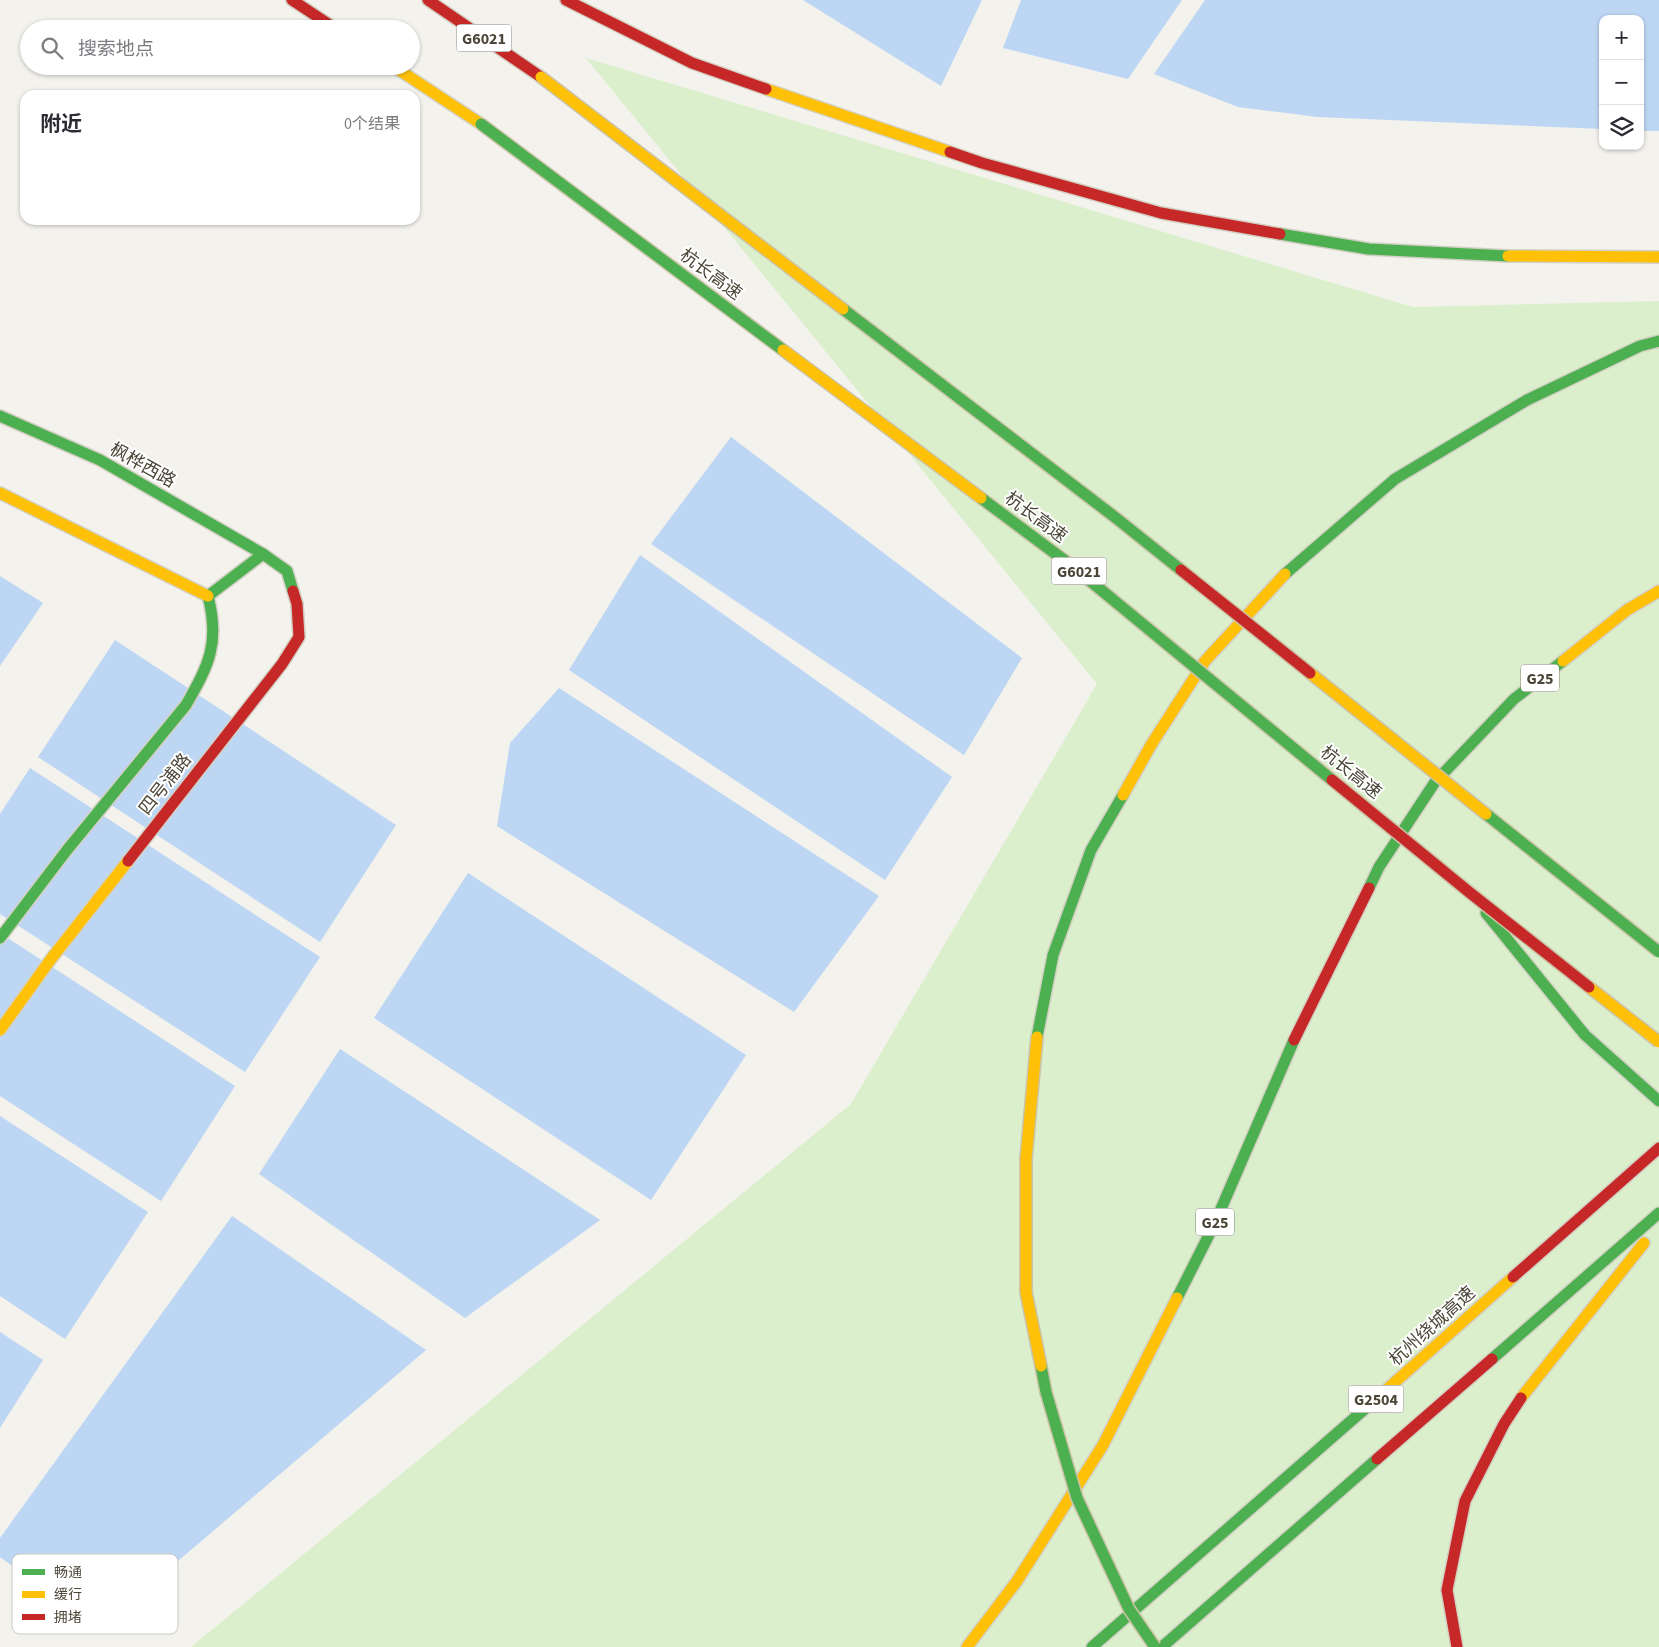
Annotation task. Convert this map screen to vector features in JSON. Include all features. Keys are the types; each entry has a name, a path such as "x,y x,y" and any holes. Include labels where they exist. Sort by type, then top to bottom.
{"main road":[{"path":"292,0 322,20"},
{"name":"G6021","path":"428,0 540,77 1116,518 1659,952"},
{"path":"566,0 692,63 982,163 1161,213 1369,249 1538,257 1659,257"},
{"name":"杭长高速","path":"407,75 481,124 1072,566 1469,892 1659,1042"},
{"path":"1155,1647 1129,1609 1077,1498 1046,1392 1026,1292 1026,1160 1037,1037 1053,955 1091,850 1151,745 1205,661 1287,572 1394,479 1527,400 1640,346 1659,341"},
{"name":"枫桦西路","path":"0,416 100,460 263,554"},
{"path":"0,493 208,596 263,554"},
{"name":"四号浦路","path":"0,1030 51,959 282,664 299,637 297,604 287,571 263,554"},
{"name":"G25","path":"967,1647 1017,1581 1103,1445 1214,1225 1289,1050 1379,867 1435,782 1514,699 1628,610 1659,591"},
{"name":"四号浦路","path":"0,938 67,850 186,705 199,684 212,655 214,619 208,596"},
{"path":"1469,892 1585,1035 1659,1101"},
{"name":"杭州绕城高速","path":"1092,1647 1280,1484 1659,1148"},
{"name":"G2504","path":"1162,1647 1659,1214"},
{"path":"1457,1647 1448,1590 1465,1501 1504,1424 1526,1391 1659,1224"}],"green space":[{"path":"586,58 1413,307 1659,301 1659,1647 191,1647 851,1104 1097,684"}],"water":[{"path":"803,0 982,0 941,86"},
{"path":"1021,0 1182,0 1128,79 1003,48"},
{"path":"1205,0 1659,0 1659,131 1644,131 1644,15 1599,15 1599,129 1318,117 1238,107 1154,74"},
{"path":"731,437 1022,658 964,755 651,544"},
{"path":"640,555 952,777 885,880 569,670"},
{"path":"0,576 43,603 0,666"},
{"path":"115,640 396,825 320,942 38,757"},
{"path":"559,688 879,896 794,1012 497,826 510,743"},
{"path":"30,768 320,957 245,1072 0,914 0,814"},
{"path":"468,873 746,1055 651,1200 374,1018"},
{"path":"0,933 235,1086 161,1201 0,1096"},
{"path":"340,1049 600,1220 465,1318 259,1174"},
{"path":"0,1116 148,1212 65,1339 0,1296"},
{"path":"232,1216 426,1350 178,1561 178,1554 12,1554 12,1566 0,1557 0,1538"},
{"path":"0,1332 43,1360 0,1428"}],"traffic: fast":[{"path":"481,124 783,350"},
{"path":"1280,234 1369,249 1508,256"},
{"path":"843,309 1181,570"},
{"path":"1285,574 1395,479 1527,400 1640,346 1659,341"},
{"path":"0,416 100,460 263,554 287,571 293,591"},
{"path":"981,498 1072,566 1332,780"},
{"path":"208,596 263,554"},
{"path":"0,938 67,850 186,705 201,678 210,653 213,627 208,596"},
{"path":"1369,888 1379,867 1435,782 1514,699 1563,661"},
{"path":"1037,1037 1053,955 1091,850 1123,795"},
{"path":"1486,814 1659,952"},
{"path":"1486,913 1585,1035 1659,1101"},
{"path":"1177,1298 1214,1225 1294,1040"},
{"path":"1492,1359 1659,1213"},
{"path":"1041,1366 1046,1392 1077,1498 1129,1609 1155,1647"},
{"path":"1092,1647 1367,1407"},
{"path":"1162,1647 1377,1459"}],"traffic: slow":[{"path":"407,75 481,124"},
{"path":"541,77 843,309"},
{"path":"766,89 950,152"},
{"path":"1508,256 1659,257"},
{"path":"783,350 981,498"},
{"path":"0,493 208,596"},
{"path":"1123,795 1151,745 1205,661 1285,574"},
{"path":"1563,661 1627,610 1659,591"},
{"path":"1310,673 1486,814"},
{"path":"0,1030 51,959 128,861"},
{"path":"1589,987 1659,1042"},
{"path":"1037,1037 1026,1159 1026,1292 1041,1366"},
{"path":"1521,1398 1644,1243"},
{"path":"1367,1407 1513,1277"},
{"path":"967,1647 1017,1581 1103,1445 1177,1298"}],"traffic: jam":[{"path":"292,0 322,20"},
{"path":"428,0 541,77"},
{"path":"566,0 692,63 766,89"},
{"path":"950,152 982,163 1161,213 1280,234"},
{"path":"1181,570 1310,673"},
{"path":"128,861 282,664 299,637 297,604 293,591"},
{"path":"1332,780 1589,987"},
{"path":"1294,1040 1369,888"},
{"path":"1513,1277 1659,1148"},
{"path":"1377,1459 1492,1359"},
{"path":"1457,1647 1447,1590 1465,1501 1504,1424 1521,1398"}]}
